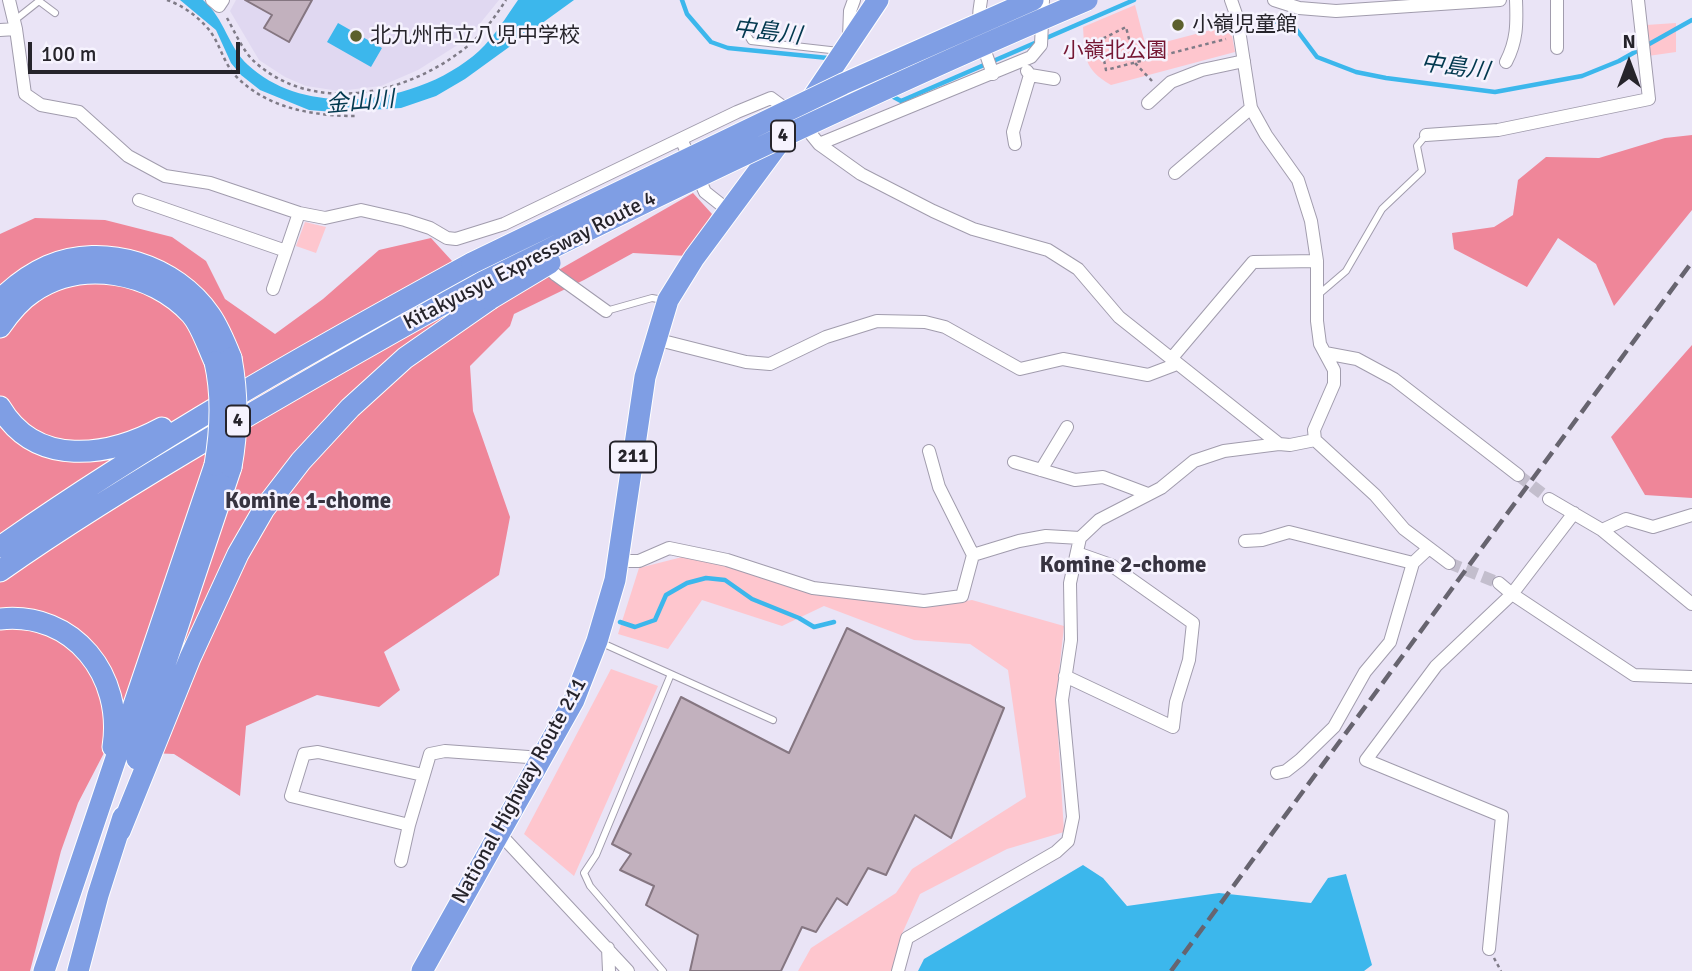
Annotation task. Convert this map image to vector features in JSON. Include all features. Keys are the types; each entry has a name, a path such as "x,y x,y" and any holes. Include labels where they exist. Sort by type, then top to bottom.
{"highway":[{"name":"National Highway Route 211","path":"422,971 574,700 597,640 615,580 645,377 668,300 694,258 798,118 878,0"},
{"name":"Kitakyusyu Expressway Route 4","path":"0,547 132,459 258,383 472,263 819,96 1033,0"},
{"name":"Kitakyusyu Expressway Route 4","path":"0,571 142,478 311,378 486,290 671,188 851,104 1087,0"},
{"path":"0,299 23,280 49,265 79,258 99,257 138,262 165,274 191,292 210,314 223,360 220,385 223,466 148,715 120,831"},
{"path":"0,407 9,421 28,438 52,449 98,451 123,445 192,411 403,291 472,263"},
{"path":"0,327 13,308 51,281 80,274 107,272 136,278 164,292 192,315 223,360"},
{"path":"67,971 120,831 200,636 238,554 264,509 301,461 349,408 486,290"},
{"path":"44,971 99,807 223,466"},
{"path":"0,618 15,617 42,622 65,633 86,649 103,672 115,720 111,760 99,807"},
{"path":"78,971 98,895"},
{"name":"National Highway Route 211","path":"427,971 438,940"}],"street":[{"path":"9,0 25,94 41,105 79,112 128,156 165,176 210,183 299,213 326,218 361,210 430,228 447,238 456,239 504,223 771,98 798,118 819,144 861,174 973,229 1048,250 1078,269 1119,317 1279,443"},
{"path":"847,48 850,12 854,0"},
{"path":"981,0 979,37 993,72"},
{"path":"819,144 1031,57 1041,45 1043,0"},
{"path":"1231,0 1240,35 1251,108 1266,135 1298,180 1311,221 1317,261 1318,332 1320,344 1334,370 1334,384 1314,430 1314,440 1375,495 1404,529 1449,563"},
{"path":"1274,0 1299,8 1498,0"},
{"path":"1506,62 1514,47 1518,30 1516,0"},
{"path":"1557,0 1558,48"},
{"path":"1426,135 1498,130 1649,99 1639,0"},
{"path":"0,30 15,25"},
{"path":"1148,103 1171,82 1202,70 1244,61"},
{"path":"1021,62 1030,75 1054,79"},
{"path":"1015,144 1013,132 1030,75"},
{"path":"1175,173 1251,108"},
{"path":"681,139 705,192 729,211"},
{"path":"139,200 286,251"},
{"path":"273,289 299,213"},
{"path":"504,223 556,275 606,311"},
{"path":"655,339 746,362 770,364 827,337 877,321 925,321 945,327 1020,369 1063,359 1148,375 1174,361 1253,262 1317,261"},
{"path":"1325,354 1357,359 1394,379 1518,475"},
{"path":"1041,470 1067,427"},
{"path":"898,971 906,938 1056,852 1068,841 1073,817 1062,700 1071,640 1070,583 1080,538 1099,520 1161,488 1194,461 1224,451 1314,440"},
{"path":"618,561 639,561 669,548 727,560 813,589 924,601 962,596 974,555 939,487 929,451"},
{"path":"1014,462 1076,480 1103,477 1148,494"},
{"path":"1549,499 1602,530 1692,604"},
{"path":"1489,949 1502,816 1366,760 1436,666 1512,594 1574,513"},
{"path":"1602,530 1626,519 1653,527 1692,515"},
{"path":"1245,541 1262,540 1289,532 1413,563"},
{"path":"974,555 1018,541 1045,536 1080,538"},
{"path":"1277,773 1286,771 1300,760 1334,727 1365,672 1391,642 1413,563 1428,549"},
{"path":"1066,676 1173,727 1175,702 1189,660 1193,623 1111,565 1077,553"},
{"path":"1499,583 1634,675 1692,677"},
{"path":"401,861 430,754 446,751 542,758"},
{"path":"409,825 291,796 304,754 318,752 423,775"},
{"path":"500,834 628,971"},
{"path":"608,948 609,971"}],"lane":[{"path":"15,25 39,1 55,13"},
{"path":"742,26 751,41 847,48"},
{"path":"1316,296 1346,271 1382,209 1422,172 1417,146 1426,135"},
{"path":"606,311 652,298 668,300"},
{"path":"597,640 773,720"},
{"path":"663,971 590,886 584,873 596,855 671,674"}],"path":[{"path":"167,0 180,4 210,31 234,73 252,89 276,103 306,113 356,116"},
{"path":"218,2 254,62 294,86 317,92 346,94 398,84 424,73 460,52 489,25 506,0"},
{"path":"1161,91 1135,63 1126,27 1100,40 1106,70 1135,63 1240,35"}],"shaded area":[{"name":"北九州市立八児中学校","path":"236,0 499,0 478,26 456,46 418,70 381,86 339,91 306,86 285,77 259,60 230,11"},
{"path":"1692,135 1692,210 1614,306 1596,264 1558,238 1527,287 1454,249 1452,233 1494,227 1513,215 1518,180 1546,157 1599,158 1665,138"},
{"path":"693,193 712,214 687,256 633,253 514,314 510,326 470,366 473,411 510,517 499,575 384,652 400,690 379,707 317,695 246,726 240,796 174,754 105,751 78,803 61,851 30,971 0,971 0,234 35,218 105,220 172,237 206,261 225,299 275,334 323,299 379,250 431,238 494,307"},
{"path":"1692,345 1692,498 1645,495 1611,437"}],"green space":[{"name":"小嶺北公園","path":"1135,5 1146,47 1230,25 1235,52 1111,85 1095,73 1087,61 1083,27"},
{"path":"1676,23 1676,52 1648,56 1646,25"},
{"path":"305,222 326,227 316,253 296,246"},
{"path":"690,555 813,593 926,607 972,600 1064,626 1056,700 1064,832 1007,849 920,894 901,936 897,971 798,971 811,948 896,893 912,869 1026,797 1008,670 970,644 914,640 824,606 782,626 702,600 668,649 618,634 639,568"},
{"path":"611,669 658,686 574,876 524,834"}],"water":[{"name":"金山川","path":"180,0 203,0 216,16 241,58 273,83 301,94 332,99 397,93 427,83 455,69 479,51 518,0 574,0 465,79 436,96 401,108 334,112 309,110 260,90 231,63 216,30"},
{"path":"338,23 382,48 371,67 327,42"},
{"path":"1083,865 1103,878 1127,906 1219,893 1311,903 1328,878 1346,874 1372,965 1364,971 918,971 924,959"}],"building":[{"path":"245,0 312,0 289,42 264,28 272,15"},
{"path":"847,628 1004,708 951,838 915,815 886,875 868,868 847,905 837,898 816,932 802,927 781,971 690,971 698,935 646,905 654,886 620,870 631,854 612,844 681,697 789,753"}],"waterway":[{"name":"中島川","path":"682,0 687,14 711,42 728,48 828,58"},
{"name":"中島川","path":"888,94 901,101 1134,0"},
{"name":"中島川","path":"1260,16 1296,29 1317,57 1356,72 1495,92 1582,76 1619,61 1692,20"},
{"path":"620,622 635,627 655,620 666,595 687,583 706,578 725,580 752,599 814,627 834,622"}],"tunnel":[{"path":"1518,475 1549,499"},
{"path":"1449,563 1499,583"}],"railway":[{"path":"1171,971 1692,262"}],"place":[{"name":"小嶺児童館","path":"1178,25"},
{"name":"北九州市立八児中学校","path":"356,36"}],"district":[{"name":"Komine 1-chome","path":"308,502"},
{"name":"Komine 2-chome","path":"1123,566"}]}
